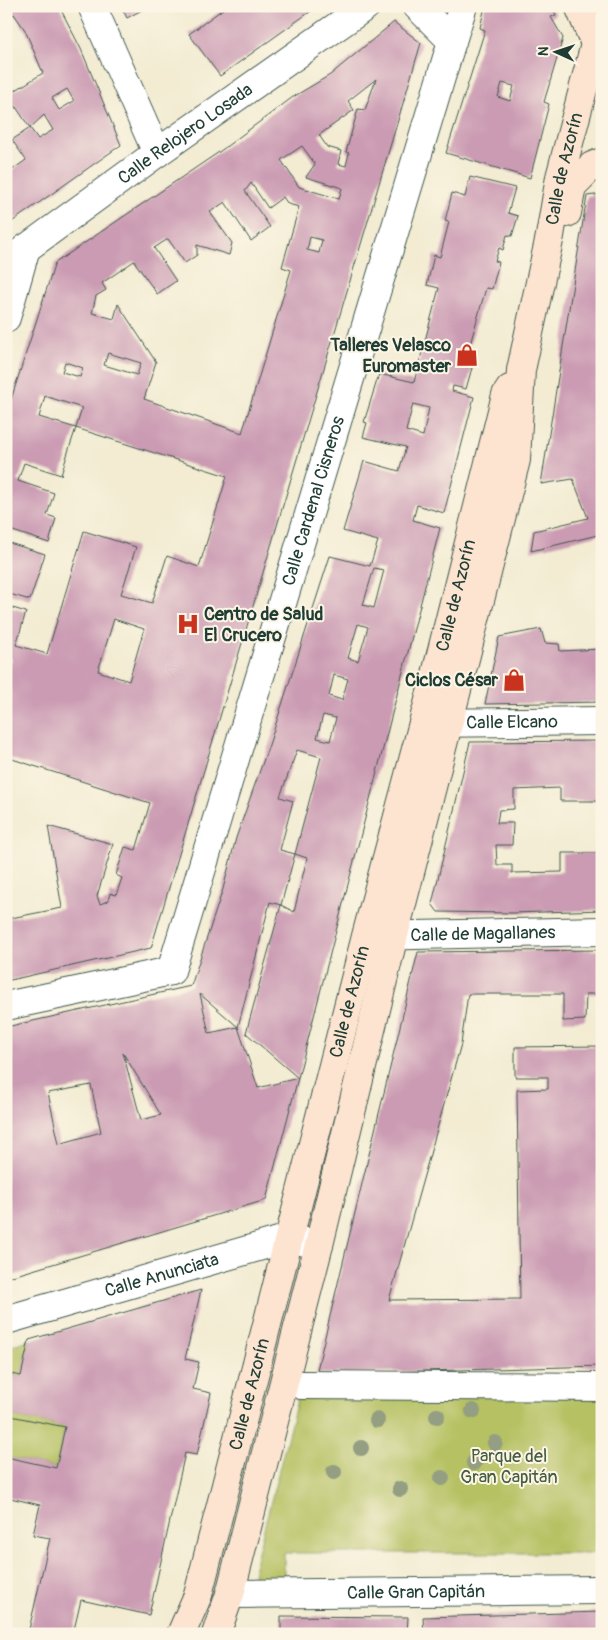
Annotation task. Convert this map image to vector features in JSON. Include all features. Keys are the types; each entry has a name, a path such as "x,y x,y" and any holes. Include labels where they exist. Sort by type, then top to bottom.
{"main road":[{"path":"579,6 598,52"},
{"name":"Calle de Azorín","path":"216,1634 230,1594 394,935 436,723 506,395 520,370 550,236 560,177 598,52"},
{"path":"597,164 602,139"},
{"name":"Calle de Azorín","path":"550,236 567,213 572,186 597,164"},
{"name":"Calle de Azorín","path":"181,1634 198,1595 366,936 436,723"}],"street":[{"path":"92,6 157,153"},
{"name":"Calle Relojero Losada","path":"16,256 157,153 366,6"},
{"path":"417,6 452,41"},
{"name":"Calle Cardenal Cisneros","path":"6,1006 171,971 463,6"},
{"path":"6,318 16,256"},
{"name":"Calle Elcano","path":"436,723 602,721"},
{"name":"Calle de Magallanes","path":"366,936 602,931"},
{"path":"290,1238 318,1245"},
{"name":"Calle Anunciata","path":"6,1320 290,1238"},
{"path":"300,1385 602,1387"},
{"name":"Calle Gran Capitán","path":"230,1594 602,1590"}],"green space":[{"path":"29,1340 21,1376 6,1373 6,1347"},
{"name":"Parque del Gran Capitán","path":"602,1377 602,1553 284,1553 284,1587 254,1587 254,1567 301,1385"},
{"path":"6,1415 65,1427 56,1468 6,1457"}],"building":[{"path":"6,6 59,6 81,49 121,145 6,226 6,170 8,173 26,160 12,140 30,128 8,95 43,73 25,30 14,14 6,21","holes":["67,89 74,101 59,110 52,98","44,115 53,130 38,139 30,128"]},
{"path":"121,6 149,6 127,18"},
{"path":"227,6 318,6 220,76 189,34"},
{"path":"485,6 552,6 556,15 551,17 563,38 544,102 549,104 530,178 446,153 485,30 480,28","holes":["502,83 514,86 510,101 498,97"]},
{"path":"394,22 421,43 151,948 6,981 6,919 62,908 48,826 113,844 97,896 100,904 108,901 110,893 116,895 122,878 116,875 125,847 136,850 150,803 6,757 6,670 8,670 12,659 6,657 6,606 26,612 16,645 47,654 84,531 136,547 121,594 152,603 167,556 199,567 227,476 76,428 61,475 24,463 18,481 54,493 47,515 56,518 49,543 10,530 6,541 6,415 55,263 219,152 293,97 330,75","holes":["376,79 365,110 358,109 346,152 349,153 346,166 338,164 341,151 327,147 319,135 354,110 348,101","302,146 315,164 306,177 342,188 339,199 299,187 281,160","251,183 268,208 283,197 288,204 299,207 282,267 291,270 242,433 144,399 156,362 118,304 114,319 92,313 96,296 106,290 102,283 134,261 157,294 176,281 154,248 168,239 185,263 197,255 197,245 229,255 232,243 210,212 225,202 251,241 270,227 245,191","310,237 322,240 319,253 307,250","108,353 141,363 137,375 104,365","65,362 83,368 80,377 62,372","45,396 82,408 76,428 39,417","114,619 144,629 129,681 98,671"]},
{"path":"470,177 515,188 508,213 518,216 512,236 507,235 503,250 499,248 495,261 499,262 492,289 486,288 469,348 477,350 466,389 453,386 452,391 474,397 444,513 417,505 413,520 440,528 298,1078 266,1200 6,1278 6,1027 191,986 223,889 236,838 270,742 330,556 370,566 378,541 343,531 364,461 399,471 406,447 363,437 367,423 364,422 379,374 414,382 439,288 427,285 434,255 440,257 449,222 445,221 452,193 465,197","holes":["413,404 429,408 423,436 406,431","374,568 384,570 374,608 363,605","358,624 368,627 358,661 348,658","334,675 348,679 342,700 329,696","323,715 336,718 330,741 317,738","297,750 321,757 295,854 280,850 293,801 280,797","295,854 307,858 294,912 281,905","270,902 281,905 246,1033 298,1078 258,1088 238,1027","200,994 238,1027 209,1033","123,1053 161,1115 141,1120","91,1085 101,1132 59,1144 48,1093"]},
{"path":"602,194 602,534 531,551 534,531 588,518 573,479 541,484 587,196"},
{"path":"6,542 45,554 30,600 6,593"},
{"path":"541,629 545,643 559,644 560,651 602,649 602,702 485,704 499,637"},
{"path":"602,741 602,801 560,801 560,788 514,790 514,809 499,810 497,823 513,823 512,845 496,845 497,865 512,865 512,873 562,872 562,853 602,853 602,910 513,913 438,912 432,904 470,742"},
{"path":"602,950 602,994 586,994 585,1020 563,1021 563,994 468,994 461,1044 389,1300 520,1299 517,1090 548,1089 548,1077 515,1077 515,1047 602,1046 602,1366 316,1374 418,952"},
{"path":"201,1290 185,1359 199,1362 193,1389 211,1393 197,1455 185,1453 149,1615 81,1600 73,1634 28,1634 50,1538 33,1535 40,1505 6,1497 6,1457 56,1468 65,1427 6,1415 6,1373 21,1376 29,1340"},
{"path":"602,1612 602,1634 424,1634 423,1617"},
{"path":"281,1616 408,1617 407,1634 281,1634"}],"place":[{"name":"Talleres Velasco Euromaster","path":"467,355"},
{"name":"Centro de Salud El Crucero","path":"188,624"},
{"name":"Ciclos César","path":"514,680"}]}
